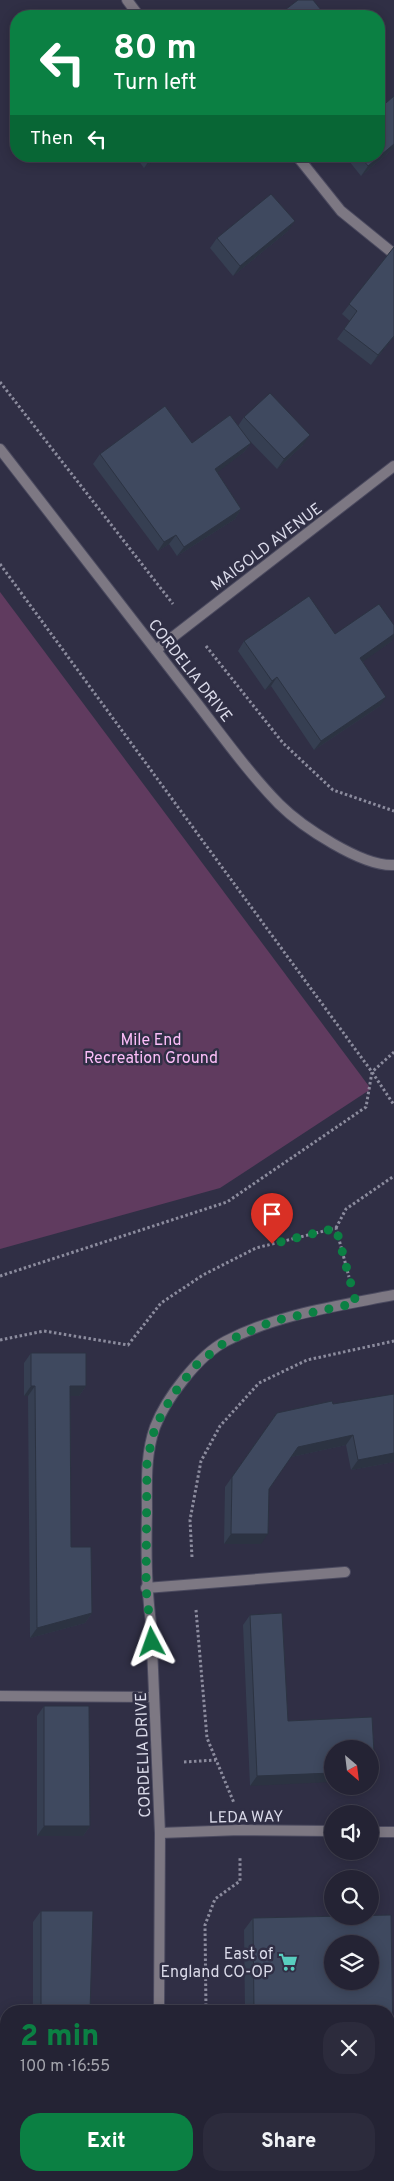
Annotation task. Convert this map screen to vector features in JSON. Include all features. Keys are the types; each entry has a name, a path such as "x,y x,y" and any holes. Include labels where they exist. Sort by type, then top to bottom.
{"street":[{"path":"126,0 134,10"},
{"path":"302,162 341,211 394,254"},
{"name":"CORDELIA DRIVE","path":"0,449 156,650 280,804 306,827 336,846 362,857 394,865"},
{"name":"MAIGOLD AVENUE","path":"156,650 394,466"},
{"name":"CORDELIA DRIVE","path":"159,2005 160,1834 151,1623 146,1588 147,1461 155,1427 172,1396 195,1366 225,1342 273,1321 394,1295"},
{"path":"146,1588 345,1572"},
{"path":"0,1696 154,1697"},
{"name":"LEDA WAY","path":"160,1834 240,1830 324,1831"},
{"path":"379,1832 394,1832"}],"path":[{"path":"0,564 372,1072 394,1105"},
{"path":"0,1276 227,1202 366,1107 372,1072 394,1052"},
{"path":"356,1303 336,1228 346,1209 394,1176"},
{"path":"0,1340 44,1330 128,1345 161,1303 202,1275 256,1248 336,1228"},
{"path":"206,2005 205,1925 215,1898 240,1881 240,1830 229,1790 207,1738 190,1520 200,1462 220,1426 259,1383 308,1360 394,1341"}],"green space":[{"name":"Mile End Recreation Ground","path":"0,592 371,1089 220,1188 0,1249"}],"building":[{"path":"298,0 313,0 321,10 285,10"},
{"path":"394,96 394,144 385,152 385,104"},
{"path":"365,162 373,162 368,166"},
{"path":"271,194 295,221 240,266 217,238"},
{"path":"394,247 394,336 378,355 344,329 357,311 349,304"},
{"path":"270,393 310,435 284,459 244,417"},
{"path":"165,406 192,443 230,415 251,443 215,469 241,509 184,547 176,535 164,542 100,454"},
{"path":"309,596 335,634 379,604 394,625 394,634 360,658 386,697 321,741 277,677 272,681 244,641"},
{"path":"31,1353 86,1353 86,1386 70,1386 71,1547 91,1547 92,1613 37,1628 35,1386 31,1386"},
{"path":"394,1394 394,1453 358,1460 353,1435 298,1447 269,1489 268,1534 231,1534 232,1477 277,1413 332,1401 333,1404"},
{"path":"282,1613 288,1721 372,1717 373,1740 324,1740 324,1773 257,1776 250,1615"},
{"path":"44,1706 89,1706 90,1826 44,1826"},
{"path":"41,1911 93,1911 90,2005 41,2005"},
{"name":"East of England CO-OP","path":"379,1915 391,1915 392,2005 254,2005 253,1918 324,1916 324,1925 379,1925"}],"place":[{"name":"East of England CO-OP","path":"288,1962"}],"route":[{"path":"152,1642 146,1588 147,1461 155,1427 172,1396 195,1366 225,1342 273,1321 356,1303 336,1228 272,1244"}]}
